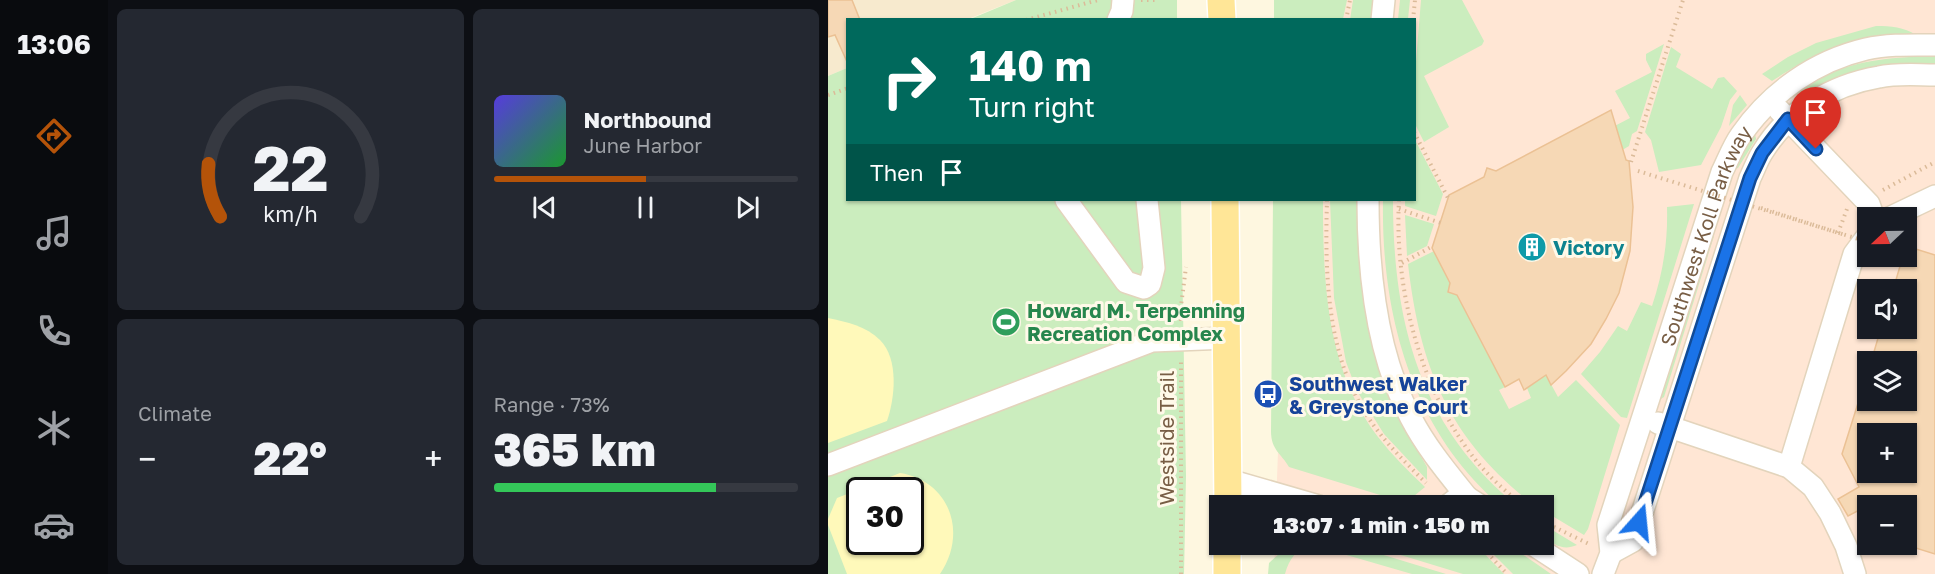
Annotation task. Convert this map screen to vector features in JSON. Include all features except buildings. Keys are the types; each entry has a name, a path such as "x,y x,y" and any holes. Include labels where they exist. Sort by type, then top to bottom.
{"main road":[{"path":"1221,0 1222,18"},
{"path":"1226,201 1229,493"},
{"path":"1227,555 1227,574"}],"street":[{"path":"1118,18 1123,0"},
{"path":"1382,18 1384,0"},
{"name":"Southwest Koll Parkway","path":"1603,574 1611,554 1608,525 1722,172 1740,136 1770,101 1794,81 1818,66 1868,49 1899,45 1935,45"},
{"name":"Southwest Koll Parkway","path":"1611,554 1632,541 1742,202 1762,153 1788,119 1815,100 1842,87 1880,76 1935,75"},
{"path":"1770,101 1870,207"},
{"path":"1912,207 1935,196"},
{"path":"1067,201 1125,282 1144,288 1150,284 1154,268 1147,201"},
{"path":"1368,201 1377,304 1381,330 1395,380 1411,418 1460,495"},
{"path":"1789,467 1857,250"},
{"path":"828,465 1152,341 1228,338"},
{"path":"1643,418 1789,467 1813,487 1830,513 1846,546 1855,574"},
{"path":"1549,555 1578,574"}],"path":[{"path":"1033,18 1098,0"},
{"path":"1346,18 1350,0"},
{"path":"1413,18 1415,0"},
{"path":"1631,162 1683,0"},
{"path":"828,95 846,89"},
{"path":"1416,136 1448,198"},
{"path":"1638,171 1857,236"},
{"path":"1327,201 1330,289 1341,360 1359,403 1375,428 1426,483"},
{"path":"1399,201 1402,263 1416,341 1440,403 1475,459 1512,495"},
{"path":"1742,202 1857,236"},
{"path":"1399,209 1441,223"},
{"path":"1402,263 1433,246"},
{"name":"Westside Trail","path":"1180,574 1181,306 1186,267"},
{"path":"1554,526 1611,554"},
{"path":"1489,555 1507,574"}],"shaded area":[{"path":"828,0 1016,0 971,18 846,18 846,68 828,76"},
{"path":"1277,0 1935,0 1935,574 1274,574 1275,555 1554,555 1554,495 1276,495 1278,452 1276,447 1276,201 1416,201 1416,18 1277,18"}],"green space":[{"path":"1016,0 1177,0 1177,18 973,18"},
{"path":"1274,0 1347,0 1343,18 1274,18"},
{"path":"1353,0 1374,0 1372,18 1350,18"},
{"path":"1400,0 1410,0 1408,18 1398,18"},
{"path":"1421,0 1462,0 1484,41 1482,45 1424,76 1449,127 1424,142 1416,126 1416,62"},
{"path":"1876,26 1907,30 1916,35 1878,37 1840,45 1816,55 1772,81 1762,74 1816,43"},
{"path":"1664,44 1637,131 1632,134 1629,146 1614,155 1605,131 1630,118 1615,91 1652,72 1646,60 1646,54"},
{"path":"1671,47 1681,54 1676,67 1712,89 1718,78 1724,77 1737,91 1730,100 1721,127 1701,165 1659,172 1651,140 1645,132"},
{"path":"1935,56 1935,64 1899,65 1867,70 1836,79 1803,95 1798,92 1814,80 1852,65 1893,58"},
{"name":"Howard M. Terpenning Recreation Complex","path":"846,68 846,201 1181,201 1186,476 1184,574 828,574 828,76"},
{"path":"1740,95 1747,105 1729,126 1733,105"},
{"path":"1753,133 1756,139 1738,168 1733,170"},
{"path":"1416,142 1443,194 1436,216 1405,206 1405,201 1416,201"},
{"path":"1273,201 1323,201 1324,262 1331,324 1347,383 1361,411 1383,444 1425,487 1415,495 1380,495 1289,467 1271,437"},
{"path":"1330,201 1358,201 1362,277 1412,441 1427,467 1427,480 1384,434 1357,391 1346,362 1334,298"},
{"path":"1383,201 1393,201 1394,245 1399,287 1406,329 1418,368 1434,405 1456,441 1483,474 1505,495 1490,495 1469,475 1444,441 1423,405 1407,366 1388,285"},
{"path":"1694,204 1627,418 1621,417 1581,374 1618,326 1627,331 1641,302 1652,306 1664,257 1667,207"},
{"path":"1405,215 1434,224 1427,246 1407,256"},
{"path":"1707,234 1714,236 1664,397 1659,400"},
{"path":"1434,251 1450,283 1448,292 1461,296 1460,300 1505,387 1499,390 1509,409 1531,398 1527,388 1546,375 1558,397 1576,380 1620,425 1588,529 1584,535 1554,517 1554,495 1522,495 1478,452 1459,425 1430,367 1413,301 1408,264"},
{"path":"1554,531 1577,545 1572,547 1554,543"},
{"path":"1278,555 1294,555 1285,574 1268,574 1269,563"},
{"path":"1346,555 1384,555 1446,574 1412,574"},
{"path":"1401,555 1486,555 1504,574 1463,574"},
{"path":"1494,555 1523,555 1551,574 1513,574"}],"sand":[{"path":"828,318 849,323 875,335 890,357 894,379 887,421 828,443"},
{"path":"900,473 914,477 890,477"},
{"path":"924,482 942,498 949,511 953,526 953,542 940,574 847,574 828,525 828,519 837,498 846,494 846,555 924,555"}],"place":[{"name":"Victory","path":"1532,247"},
{"name":"Howard M. Terpenning Recreation Complex","path":"1006,322"},
{"name":"Southwest Walker & Greystone Court","path":"1268,394"}],"route":[{"path":"1639,522 1750,178 1762,153 1788,119 1816,149"}]}
